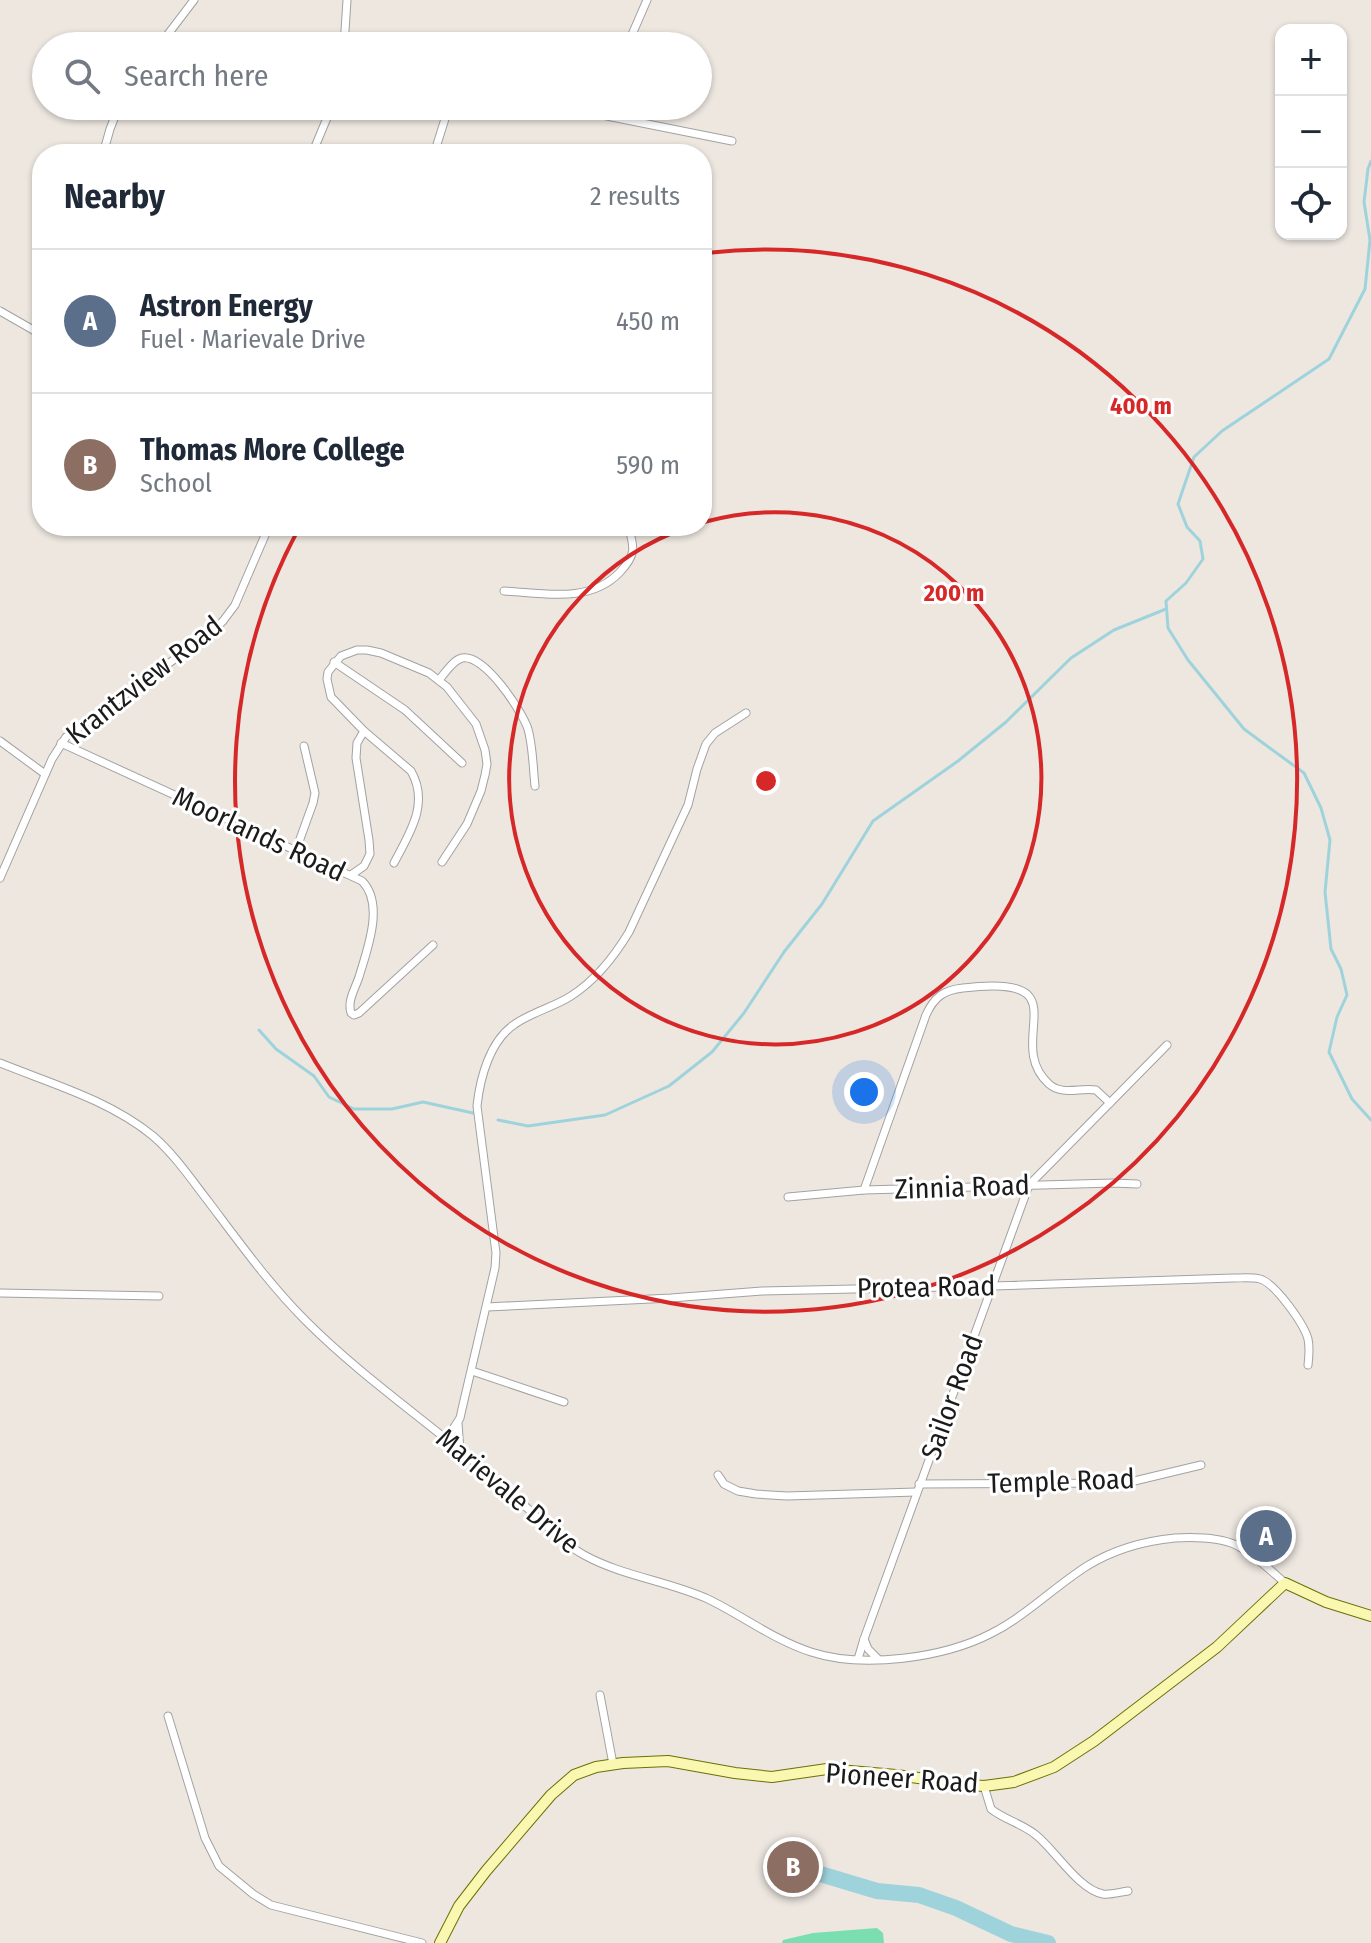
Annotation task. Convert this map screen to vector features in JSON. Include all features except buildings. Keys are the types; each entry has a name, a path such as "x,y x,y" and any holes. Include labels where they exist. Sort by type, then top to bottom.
{"main road":[{"name":"Pioneer Road","path":"440,1943 459,1906 521,1828 574,1775 613,1764 668,1761 772,1777 827,1769 984,1786 1014,1782 1074,1755 1217,1647 1285,1583"},
{"path":"1285,1583 1326,1602 1371,1616"}],"street":[{"path":"170,32 194,0"},
{"path":"345,32 347,0"},
{"path":"633,32 647,0"},
{"path":"106,144 114,120"},
{"path":"316,144 326,120"},
{"path":"437,144 445,120"},
{"path":"642,120 732,141"},
{"path":"0,311 32,329"},
{"name":"Krantzview Road","path":"0,878 61,743 223,621 235,605 265,536"},
{"path":"504,591 569,595 601,587 615,577 632,557 634,549 631,536"},
{"path":"394,863 419,811 419,791 411,771 364,731 331,697 328,672 334,662 348,652 367,650 381,653 439,680 476,724 487,764 481,791 467,824 442,862"},
{"path":"439,680 455,661 466,657 485,668 509,694 528,729 535,786"},
{"path":"334,662 405,710 462,763"},
{"path":"446,1440 458,1421 495,1268 496,1253 477,1106 488,1060 497,1042 515,1023 567,999 601,972 618,951 688,805 706,744 715,733 746,713"},
{"path":"351,875 364,866 370,854 356,758 357,743 364,731"},
{"path":"0,741 45,774"},
{"name":"Moorlands Road","path":"61,743 362,881 369,888 374,906 365,957 349,1005 354,1015 433,945"},
{"path":"296,850 315,793 304,746"},
{"path":"864,1190 930,1005 937,996 947,991 1007,985 1029,994 1034,1004 1032,1048 1042,1075 1059,1090 1096,1090 1110,1103"},
{"name":"Sailor Road","path":"858,1659 1029,1185 1167,1045"},
{"name":"Marievale Drive","path":"0,1063 99,1103 155,1138 264,1274 307,1322 582,1554 697,1594 812,1652 837,1658 878,1659 942,1652 973,1642 1018,1618 1103,1557 1153,1541 1202,1538 1235,1545 1285,1583"},
{"name":"Zinnia Road","path":"788,1197 864,1190 1137,1184"},
{"name":"Protea Road","path":"487,1307 762,1291 1260,1279 1279,1294 1304,1328 1310,1352 1308,1365"},
{"path":"0,1293 159,1296"},
{"path":"472,1371 564,1402"},
{"path":"458,1421 460,1451"},
{"name":"Temple Road","path":"718,1475 724,1484 738,1491 787,1496 918,1488 1126,1483 1201,1465"},
{"path":"864,1639 868,1649 878,1659"},
{"path":"600,1695 613,1764"},
{"path":"168,1716 205,1838 219,1866 271,1905 422,1943"},
{"path":"984,1786 991,1809 1037,1836 1088,1886 1100,1893 1128,1891"}],"green space":[{"path":"877,1928 883,1933 884,1943 782,1943 783,1940 813,1933"}],"waterway":[{"path":"1371,161 1364,202 1370,240 1365,289 1329,359 1222,431 1194,457 1178,504 1187,527 1200,541 1203,559 1186,583 1166,601 1168,628 1188,660 1244,729 1304,773 1321,808 1330,840 1325,892 1331,949 1341,969 1347,995 1337,1017 1329,1052 1352,1099 1371,1120"},
{"path":"498,1120 528,1126 605,1115 669,1086 712,1052 744,1013 784,952 822,904 873,821 958,761 1006,722 1071,658 1114,630 1166,609"},
{"path":"259,1030 276,1049 314,1076 329,1097 354,1109 392,1109 423,1102 473,1113"},
{"path":"784,1859 807,1870 877,1891 919,1895 956,1908 1011,1934 1048,1943"}],"place":[{"name":"Astron Energy","path":"1266,1536"},
{"name":"Thomas More College","path":"793,1867"}]}
